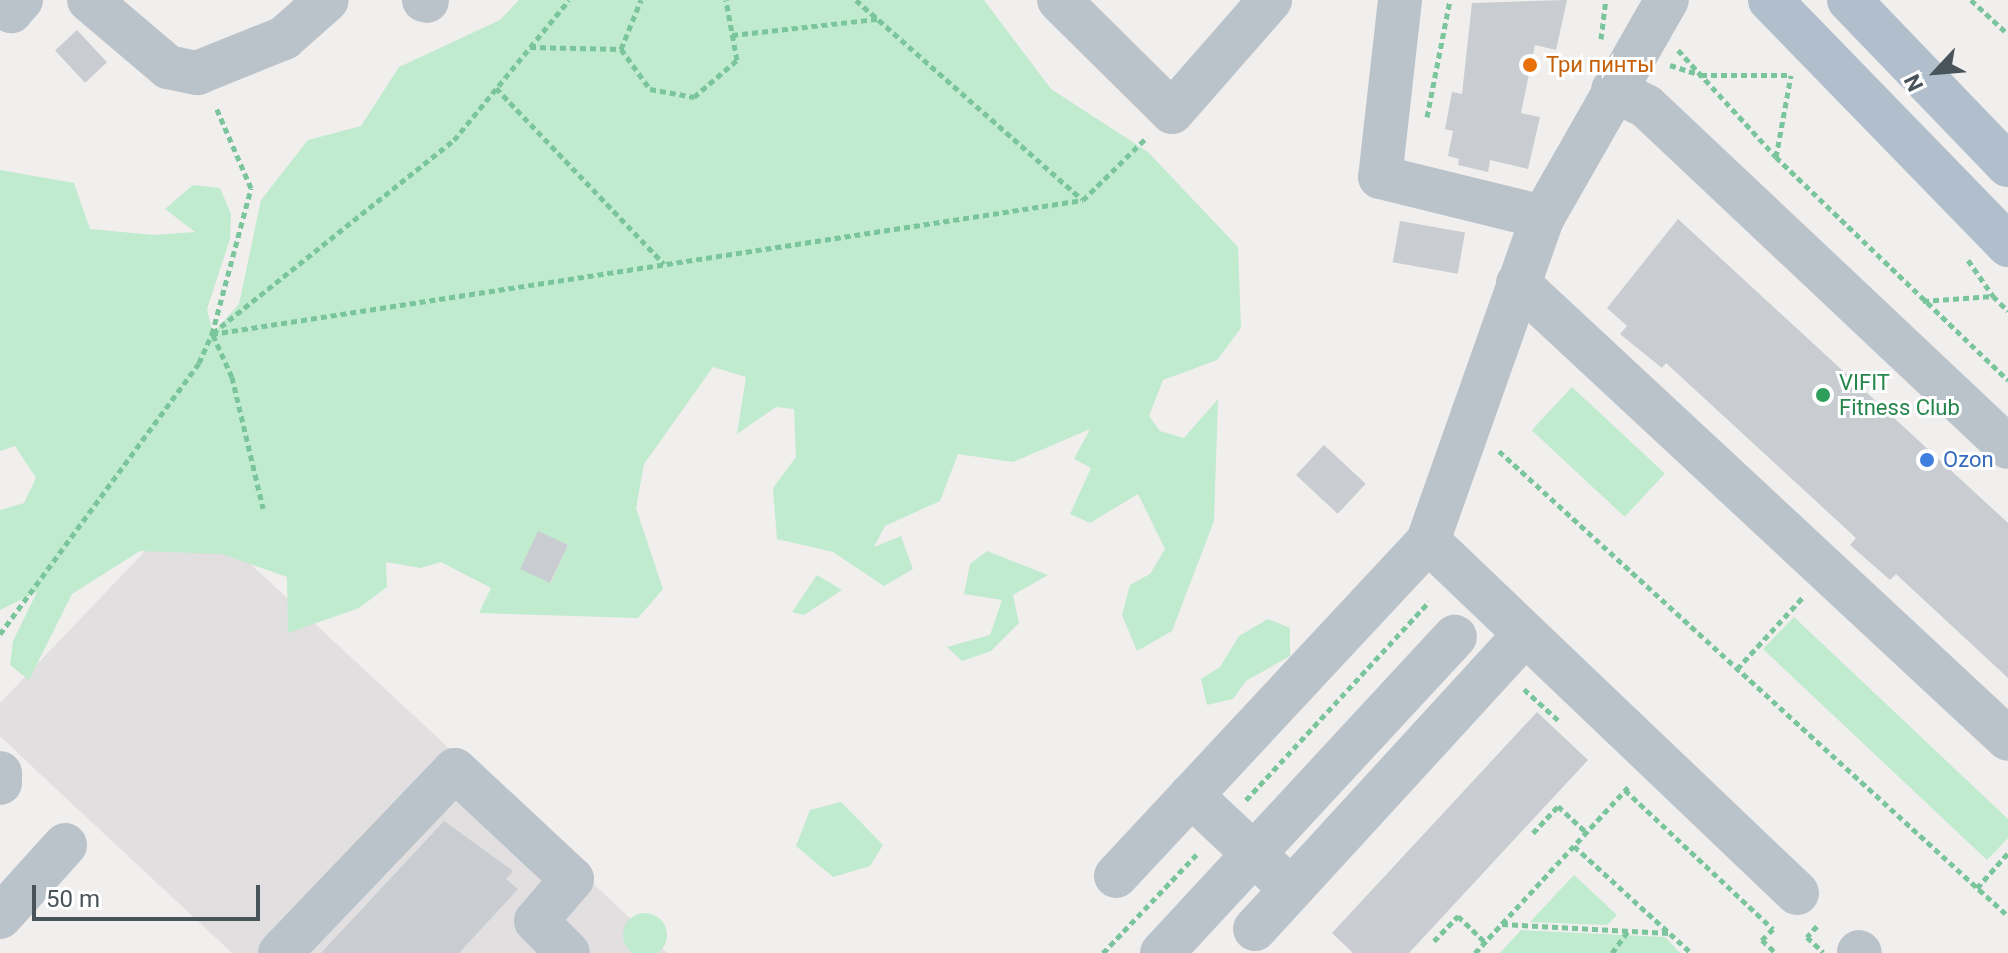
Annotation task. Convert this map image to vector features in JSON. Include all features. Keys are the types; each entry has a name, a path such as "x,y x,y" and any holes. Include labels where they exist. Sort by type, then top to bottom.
{"main road":[{"path":"1770,0 2008,245"},
{"path":"1849,0 2008,165"}],"street":[{"path":"0,3 11,11 21,0"},
{"path":"89,0 168,67 197,73 284,38 327,0"},
{"path":"1059,0 1172,112 1270,0"},
{"path":"1400,0 1380,177 1543,217"},
{"path":"1116,876 1428,541 1543,217 1613,90 1660,17"},
{"path":"1613,90 1646,106 2008,447"},
{"path":"1518,283 2008,739"},
{"path":"1428,541 1797,893"},
{"path":"1255,929 1525,634"},
{"path":"1162,953 1239,840 1455,637"},
{"path":"280,953 455,770 572,879 536,921 568,953"},
{"path":"0,773 0,783"},
{"path":"1191,795 1291,889"},
{"path":"0,917 65,845"}],"path":[{"path":"212,334 454,140 569,0"},
{"path":"621,49 641,0"},
{"path":"621,49 650,89 694,97 737,60 726,0"},
{"path":"856,0 1083,200"},
{"path":"1425,125 1450,0"},
{"path":"1971,0 2008,34"},
{"path":"1660,17 1701,75"},
{"path":"1660,17 1701,75 1776,157 2008,380"},
{"path":"732,35 878,19"},
{"path":"530,47 621,49"},
{"path":"1,631 199,363 212,334 251,188 239,146 197,73"},
{"path":"1701,75 1791,75 1776,157"},
{"path":"496,88 665,264"},
{"path":"212,334 1083,200 1172,112"},
{"path":"1923,301 1993,296 2008,311"},
{"path":"212,334 232,377 263,508"},
{"path":"1503,436 1498,450 2008,916"},
{"path":"1737,669 1828,571"},
{"path":"1103,953 1239,840 1429,602"},
{"path":"1475,953 1655,756"},
{"path":"1625,790 1773,929 1762,940 1776,953"},
{"path":"1533,833 1558,806 1586,832"},
{"path":"1574,846 1691,953"},
{"path":"1977,888 2008,853"},
{"path":"1434,941 1458,916 1485,942"},
{"path":"1502,924 1669,933"},
{"path":"1612,953 1628,931"}],"shaded area":[{"path":"188,506 667,953 232,953 39,773 0,736 0,703"}],"green space":[{"path":"519,0 984,0 1051,89 1148,152 1238,247 1241,328 1217,360 1163,380 1149,416 1160,431 1184,438 1218,399 1214,521 1172,631 1137,651 1122,615 1130,585 1150,574 1165,549 1138,494 1090,523 1070,514 1091,468 1074,459 1090,429 1013,462 958,454 940,501 885,526 874,547 901,536 913,569 884,586 833,552 777,539 773,488 796,457 794,409 776,407 737,434 746,377 713,367 644,464 636,508 663,589 638,618 479,613 491,588 441,562 420,568 386,562 387,587 359,608 288,633 287,577 222,554 140,551 72,594 29,680 10,665 13,641 37,592 0,610 0,510 24,503 36,478 15,446 0,451 0,170 74,183 90,229 154,235 195,232 165,209 193,185 220,188 231,214 230,239 207,309 213,333 239,304 261,200 308,140 361,126 399,67 500,20","holes":["538,532 568,545 551,582 521,568"]},
{"path":"1572,387 1665,474 1625,517 1532,430"},
{"path":"987,551 1048,575 1013,595 1019,623 991,651 962,661 947,647 990,635 1002,600 964,594 970,564"},
{"path":"817,575 842,590 804,615 792,612"},
{"path":"1794,617 2008,819 2008,838 1987,860 1763,649"},
{"path":"1268,619 1290,628 1290,656 1246,681 1233,699 1207,705 1201,679 1220,667 1239,636"},
{"path":"841,802 883,845 870,866 833,877 796,846 810,810"},
{"path":"1574,875 1617,915 1607,925 1530,922"},
{"path":"645,913 661,919 667,935 661,951 645,957 629,951 623,935 629,919"},
{"path":"1521,930 1665,937 1680,953 1500,953"}],"building":[{"path":"1567,0 1556,50 1535,45 1521,113 1540,117 1528,169 1490,160 1488,172 1458,165 1459,159 1448,156 1453,131 1445,129 1452,92 1462,94 1472,3"},
{"path":"77,30 107,62 85,83 55,50"},
{"path":"1678,219 2008,523 2008,678 1896,574 1890,580 1850,545 1856,538 1666,363 1662,368 1620,334 1627,326 1607,308"},
{"path":"1400,221 1465,232 1458,274 1393,262"},
{"path":"1324,445 1366,484 1338,514 1296,475"},
{"path":"538,531 568,545 550,583 520,569"},
{"path":"1537,712 1588,760 1409,953 1353,953 1332,933"},
{"path":"444,821 513,871 506,879 518,889 459,953 321,953"}],"place":[{"name":"Три пинты","path":"1530,65"},
{"name":"VIFIT Fitness Club","path":"1823,395"},
{"name":"Ozon","path":"1927,460"}]}
